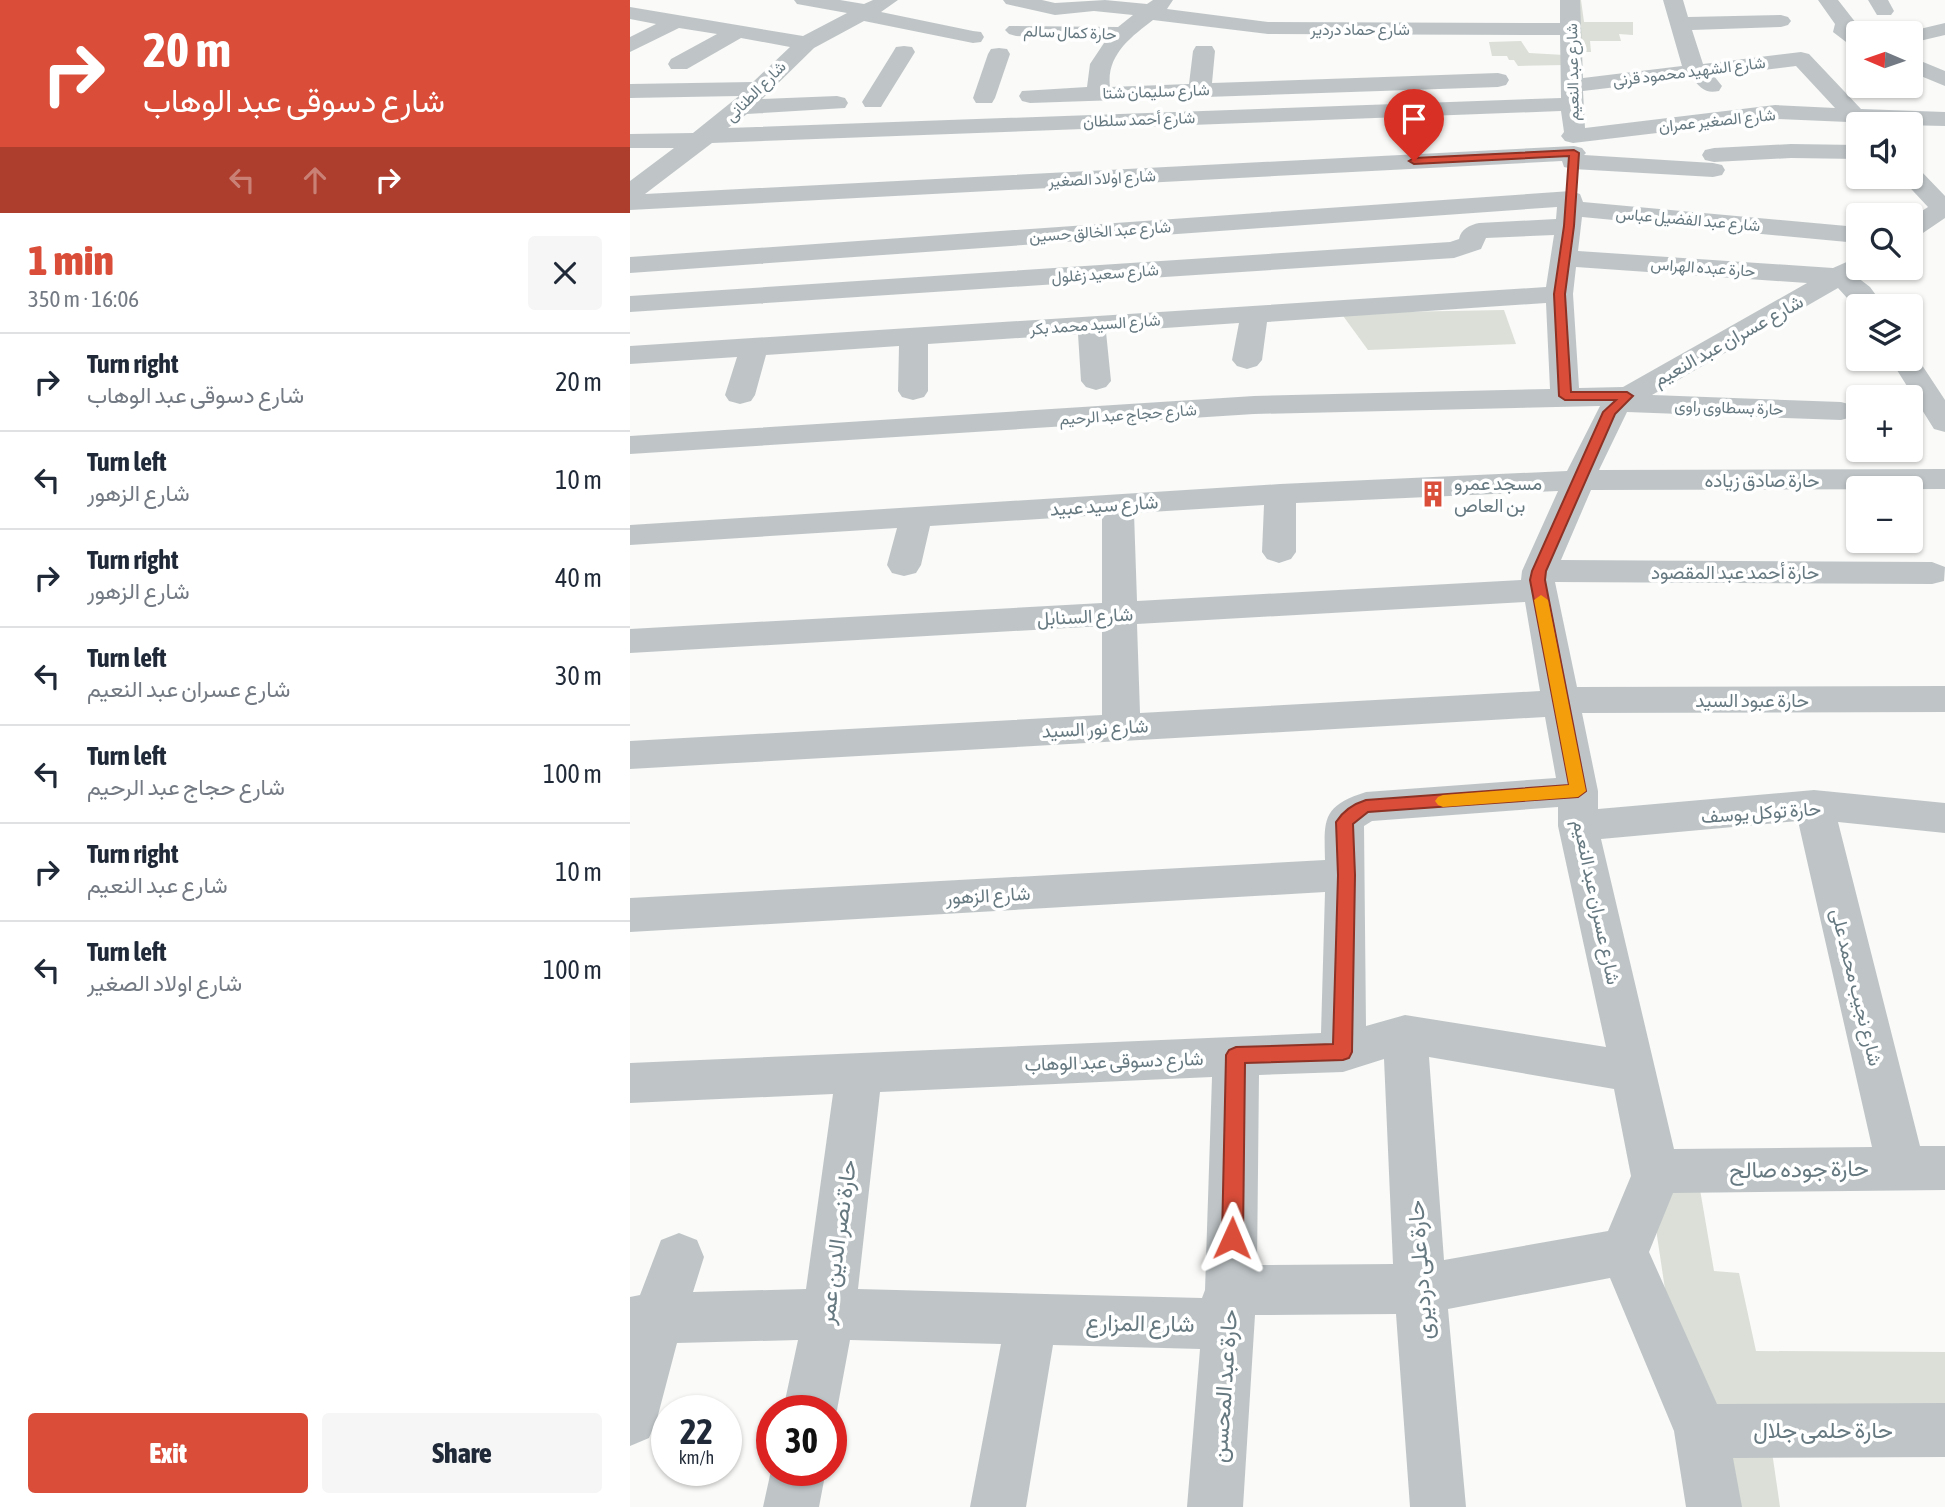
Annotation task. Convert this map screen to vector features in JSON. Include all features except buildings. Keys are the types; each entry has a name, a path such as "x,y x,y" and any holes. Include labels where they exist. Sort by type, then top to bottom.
{"street":[{"path":"804,0 873,8 973,37"},
{"name":"شارع حماد دردير","path":"1013,0 1055,9 1094,5 1156,8 1268,28 1400,20 1571,29"},
{"name":"شارع عبد النعيم","path":"1565,396 1559,294 1570,211 1573,150 1566,86 1571,29 1570,0"},
{"path":"1673,0 1694,70 1744,116"},
{"path":"1680,24 1784,27 1770,0"},
{"path":"1829,0 1838,16 1846,23"},
{"name":"شارع الطنانى","path":"632,193 741,107 806,43 873,8"},
{"path":"1069,145 1074,121 1100,62 1114,43 1156,8"},
{"path":"630,13 806,43"},
{"path":"630,46 676,21"},
{"path":"1923,34 1945,29"},
{"name":"حارة كمال سالم","path":"1016,30 1125,34"},
{"path":"679,64 739,31"},
{"path":"1200,89 1204,51"},
{"path":"873,102 904,52"},
{"path":"984,98 999,54"},
{"path":"1481,56 1486,80"},
{"path":"1389,60 1389,83"},
{"name":"شارع الشهيد محمود قرنى","path":"1566,86 1786,60 1805,61 1851,112"},
{"path":"1298,86 1299,63"},
{"path":"1923,69 1945,79"},
{"name":"شارع سليمان شتا","path":"956,99 1523,79"},
{"path":"1618,79 1665,125"},
{"name":"شارع أحمد سلطان","path":"630,141 704,138 761,143 871,129 1074,121 1180,127 1566,86"},
{"path":"630,91 761,89"},
{"path":"741,107 900,101"},
{"name":"شارع الصغير عمران","path":"1573,150 1665,125 1775,112 1846,119"},
{"name":"شارع الصغير عمران","path":"1923,119 1945,119"},
{"path":"932,151 942,126"},
{"path":"861,156 871,129"},
{"path":"1573,150 1713,163 1808,161 1846,154"},
{"name":"شارع اولاد الصغير","path":"632,193 1573,150"},
{"path":"1922,189 1941,215 1923,224"},
{"name":"شارع عبد الفضيل عباس","path":"1570,211 1808,218 1846,231"},
{"name":"شارع عبد الخالق حسين","path":"630,265 876,246 1570,211"},
{"name":"شارع سعيد زغلول","path":"630,304 1454,250 1472,243 1472,236 1479,231 1570,211"},
{"path":"863,289 876,246"},
{"name":"حارة عبده الهراس","path":"1564,258 1846,271"},
{"name":"شارع عسران عبد النعيم","path":"1622,400 1846,273"},
{"name":"شارع السيد محمد بكر","path":"630,355 1559,294"},
{"path":"1247,360 1254,314"},
{"path":"1091,325 1096,381"},
{"path":"913,391 914,335"},
{"path":"740,395 754,347"},
{"path":"1912,371 1945,424"},
{"name":"شارع حجاج عبد الرحيم","path":"630,445 1255,405 1565,396 1622,400"},
{"path":"1539,581 1579,480 1610,412 1622,400"},
{"name":"حارة بسطاوى راوى","path":"1622,400 1841,411"},
{"name":"حارة صادق زياده","path":"1579,480 1945,479"},
{"name":"شارع سيد عبيد","path":"630,534 1280,494 1579,480"},
{"path":"1279,552 1280,494"},
{"path":"1118,504 1121,727"},
{"path":"904,565 916,517"},
{"name":"حارة أحمد عبد المقصود","path":"1539,581 1932,573"},
{"name":"شارع عسران عبد النعيم","path":"1539,581 1578,808 1655,1176 1624,1252"},
{"name":"شارع السنابل","path":"630,641 1119,614 1539,581"},
{"name":"حارة عبود السيد","path":"1560,702 1945,699"},
{"name":"شارع نور السيد","path":"630,755 1560,702"},
{"name":"حارة توكل يوسف","path":"1578,808 1814,805 1945,818"},
{"name":"شارع نجيب محمد على","path":"1814,805 1923,1168"},
{"path":"1343,1052 1345,822 1353,813 1366,807 1578,808"},
{"name":"شارع الزهور","path":"630,915 1346,875"},
{"name":"شارع دسوقى عبد الوهاب","path":"630,1083 1343,1052 1405,1034 1634,1072"},
{"name":"حارة على درديرى","path":"1405,1034 1420,1289 1438,1507"},
{"name":"حارة عبد المحسن","path":"1214,1507 1231,1290 1236,1055"},
{"name":"حارة نصر الدين عمر","path":"813,1395 829,1314 859,1072"},
{"name":"حارة جوده صالح","path":"1653,1171 1923,1168"},
{"path":"1231,1290 1420,1289 1624,1252 1701,1431 1714,1507"},
{"path":"630,1419 644,1320 679,1257"},
{"name":"شارع المزارع","path":"644,1320 829,1314 1218,1324 1231,1290"},
{"path":"998,1507 1031,1321"},
{"name":"حارة حلمى جلال","path":"1701,1431 1945,1430"},
{"path":"791,1507 795,1486"}],"shaded area":[{"path":"1566,0 1581,0 1584,22 1633,22 1633,35 1619,34 1621,41 1590,41 1591,52 1571,52"},
{"path":"1521,41 1529,53 1564,55 1564,65 1518,66 1507,56 1492,56 1489,42"},
{"path":"1504,310 1516,344 1368,350 1341,313"},
{"path":"1661,1177 1698,1178 1714,1271 1739,1273 1756,1351 1945,1352 1945,1423 1705,1424 1674,1349 1653,1209"},
{"path":"1707,1436 1770,1438 1780,1507 1720,1507"}],"slow traffic":[{"path":"1443,801 1578,791 1541,600"}],"place":[{"name":"مسجد عمرو بن العاص","path":"1433,494"}],"route":[{"path":"1232,1238 1236,1055 1343,1052 1345,822 1353,813 1366,807 1578,791 1559,700 1538,580 1539,571 1610,412 1627,396 1565,396 1559,294 1569,226 1574,153 1414,161"}]}
